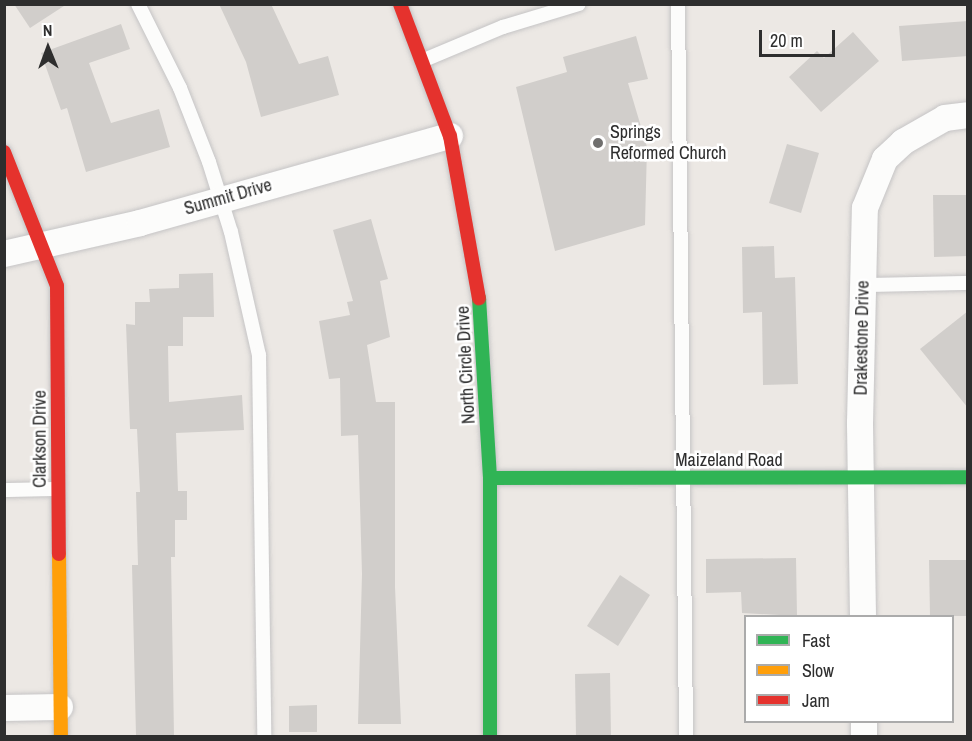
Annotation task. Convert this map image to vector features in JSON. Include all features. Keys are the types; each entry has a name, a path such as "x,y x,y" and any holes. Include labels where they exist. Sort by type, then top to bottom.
{"main road":[{"name":"North Circle Drive","path":"400,4 424,60 450,136 478,277 490,478 490,736"},
{"name":"Clarkson Drive","path":"4,152 57,286 60,736"},
{"name":"Maizeland Road","path":"490,478 968,477"}],"street":[{"name":"Drakestone Drive","path":"863,615 861,478 865,208 885,159 923,128 968,115"},
{"name":"Summit Drive","path":"4,254 40,247 450,136"},
{"path":"4,708 60,707"}],"lane":[{"path":"138,4 180,88 221,199 250,306 262,388 264,736"},
{"path":"424,60 503,27 579,4"},
{"path":"678,4 686,736"},
{"path":"864,285 968,283"},
{"path":"4,490 58,489"}],"building":[{"path":"14,4 67,4 30,28"},
{"path":"219,4 271,4 299,64 328,56 339,95 261,117 246,62"},
{"path":"968,21 968,56 902,61 899,26"},
{"path":"121,24 130,49 89,63 111,123 159,109 170,147 86,172 67,108 61,110 41,53"},
{"path":"853,32 879,61 821,112 789,77 817,51 824,58"},
{"name":"Springs Reformed Church","path":"636,36 648,79 628,83 647,147 645,225 555,251 516,87 567,72 563,57"},
{"path":"787,144 819,153 801,213 769,203"},
{"path":"933,195 968,195 968,256 934,257"},
{"path":"371,219 388,279 380,281 390,337 367,345 376,402 395,402 395,587 401,724 358,724 362,574 358,435 341,436 340,378 329,379 319,321 350,315 347,302 353,301 333,230"},
{"path":"774,246 775,278 795,277 798,384 763,385 762,312 743,313 742,247"},
{"path":"213,273 214,317 183,317 183,346 168,346 169,402 242,395 244,430 176,433 178,491 187,491 187,520 175,520 175,557 171,557 174,736 136,736 132,565 138,565 136,492 140,492 137,429 130,429 126,324 135,325 135,302 150,302 149,289 179,288 179,274"},
{"path":"968,311 968,408 920,349"},
{"path":"796,558 797,615 742,613 741,592 706,593 706,559"},
{"path":"929,560 968,560 968,616 930,615"},
{"path":"620,575 650,595 618,646 587,626"},
{"path":"610,673 611,736 576,736 575,674"},
{"path":"317,705 317,732 289,732 289,706"}],"traffic: fast":[{"path":"479,298 490,478 490,736"},
{"path":"490,478 968,477"}],"traffic: slow":[{"path":"59,554 61,736"}],"traffic: jam":[{"path":"400,4 450,136 479,298"},
{"path":"4,152 57,286 59,554"}],"place":[{"name":"Springs Reformed Church","path":"598,143"}]}
